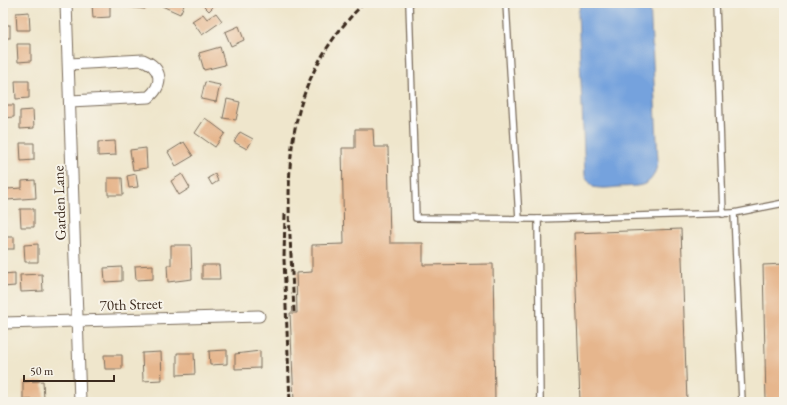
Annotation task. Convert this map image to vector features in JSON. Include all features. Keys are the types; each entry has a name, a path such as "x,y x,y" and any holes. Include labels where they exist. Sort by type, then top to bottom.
{"street":[{"name":"Garden Lane","path":"66,3 80,402"},
{"path":"69,64 143,60 153,64 158,72 159,82 156,90 149,97 70,101"},
{"name":"70th Street","path":"3,323 259,316"}],"lane":[{"path":"408,3 416,218 538,219 723,214 784,203"},
{"path":"506,3 519,219"},
{"path":"716,3 723,214"},
{"path":"734,213 742,402"},
{"path":"538,219 540,402"}],"water":[{"path":"581,3 650,3 658,161 653,176 645,184 596,188 593,187 585,176 578,13"}],"building":[{"path":"92,3 110,3 110,17 93,18"},
{"path":"128,3 146,3 145,9 127,7"},
{"path":"164,3 185,3 180,14 162,6"},
{"path":"201,3 217,3 209,11"},
{"path":"29,12 30,30 17,30 16,13"},
{"path":"216,13 222,21 202,35 192,21 203,14 207,19"},
{"path":"3,25 10,25 10,38 3,38"},
{"path":"239,26 244,40 231,46 225,32"},
{"path":"17,44 31,44 31,61 18,62"},
{"path":"220,47 225,65 204,70 199,53"},
{"path":"4,58 5,69 3,69"},
{"path":"15,81 29,81 29,98 16,99"},
{"path":"205,82 220,85 216,102 201,99"},
{"path":"227,99 240,102 236,120 223,118"},
{"path":"3,105 14,105 14,117 3,118"},
{"path":"33,110 34,128 20,129 20,111"},
{"path":"205,118 225,133 215,147 195,133"},
{"path":"355,129 373,129 374,147 388,147 390,243 423,243 423,265 493,264 495,402 294,402 290,313 297,313 296,273 312,272 312,245 344,244 342,148 355,148"},
{"path":"240,132 253,139 247,149 234,142"},
{"path":"115,141 116,155 98,156 98,142"},
{"path":"184,142 193,156 176,166 168,152"},
{"path":"20,143 34,143 34,160 21,161"},
{"path":"146,148 147,168 133,170 130,150"},
{"path":"3,172 6,172 6,184 3,184"},
{"path":"136,174 138,187 129,188 127,176"},
{"path":"182,174 190,188 179,195 171,181"},
{"path":"215,174 218,181 212,185 208,178"},
{"path":"108,178 122,178 123,195 108,195"},
{"path":"35,180 36,198 7,200 7,189 22,188 22,181"},
{"path":"20,209 34,209 34,227 21,227"},
{"path":"3,219 5,219 5,234 3,234"},
{"path":"681,229 687,402 580,402 574,233"},
{"path":"3,237 14,237 14,249 3,249"},
{"path":"38,244 38,262 25,262 24,245"},
{"path":"171,245 191,245 192,279 168,282 167,265 171,265"},
{"path":"784,264 784,402 766,402 763,265"},
{"path":"153,265 153,279 136,280 135,266"},
{"path":"202,265 219,265 220,279 202,279"},
{"path":"122,267 122,281 105,282 104,268"},
{"path":"15,273 15,286 3,287 3,274"},
{"path":"42,274 43,291 21,292 20,275"},
{"path":"227,350 227,364 210,365 209,351"},
{"path":"260,351 260,368 235,369 235,354"},
{"path":"161,352 162,380 143,381 142,353"},
{"path":"177,353 194,353 195,374 177,375"},
{"path":"104,355 122,355 122,369 105,369"},
{"path":"43,381 44,399 23,400 23,382"}],"railway":[{"path":"294,312 289,186 292,148 299,110 313,74 334,38 364,3"},
{"path":"285,214 284,259 290,402"}]}
